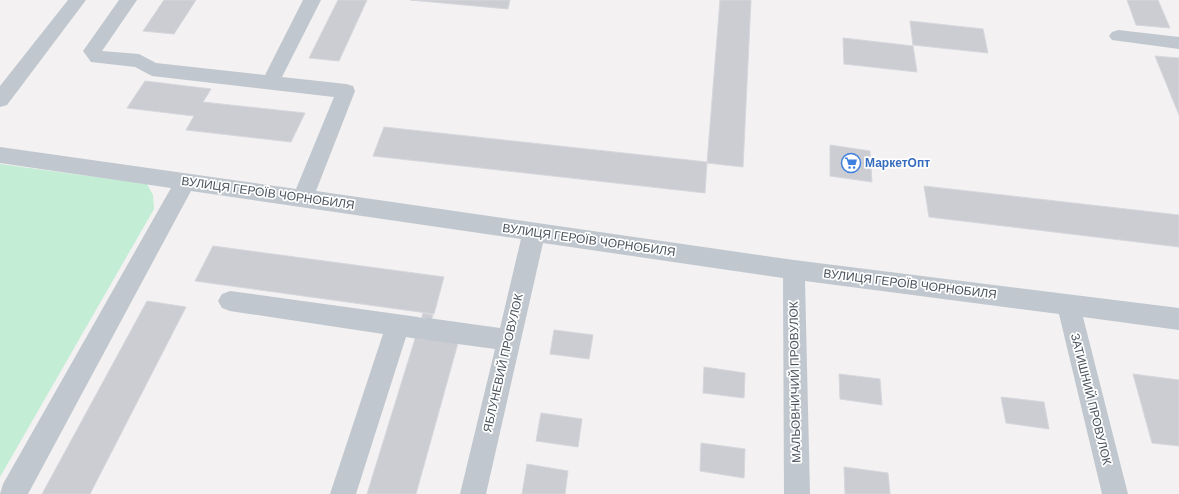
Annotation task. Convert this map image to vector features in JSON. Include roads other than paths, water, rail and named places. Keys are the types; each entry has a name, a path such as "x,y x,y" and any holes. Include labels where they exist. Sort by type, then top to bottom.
{"street":[{"path":"0,100 77,0"},
{"path":"128,0 92,51 97,57 139,61 152,69 346,91 303,198"},
{"path":"270,82 312,0"},
{"path":"1118,36 1179,42"},
{"name":"ВУЛИЦЯ ГЕРОЇВ ЧОРНОБИЛЯ","path":"0,155 794,270 1179,319"},
{"path":"13,494 186,182"},
{"name":"ЯБЛУНЕВИЙ ПРОВУЛОК","path":"473,494 534,232"},
{"name":"МАЛЬОВНИЧИЙ ПРОВУЛОК","path":"794,270 797,494"},
{"path":"230,302 509,340"},
{"name":"ЗАТИШНИЙ ПРОВУЛОК","path":"1068,304 1115,494"},
{"path":"343,494 415,327"}],"place":[{"name":"МаркетОпт","path":"851,163"}]}
